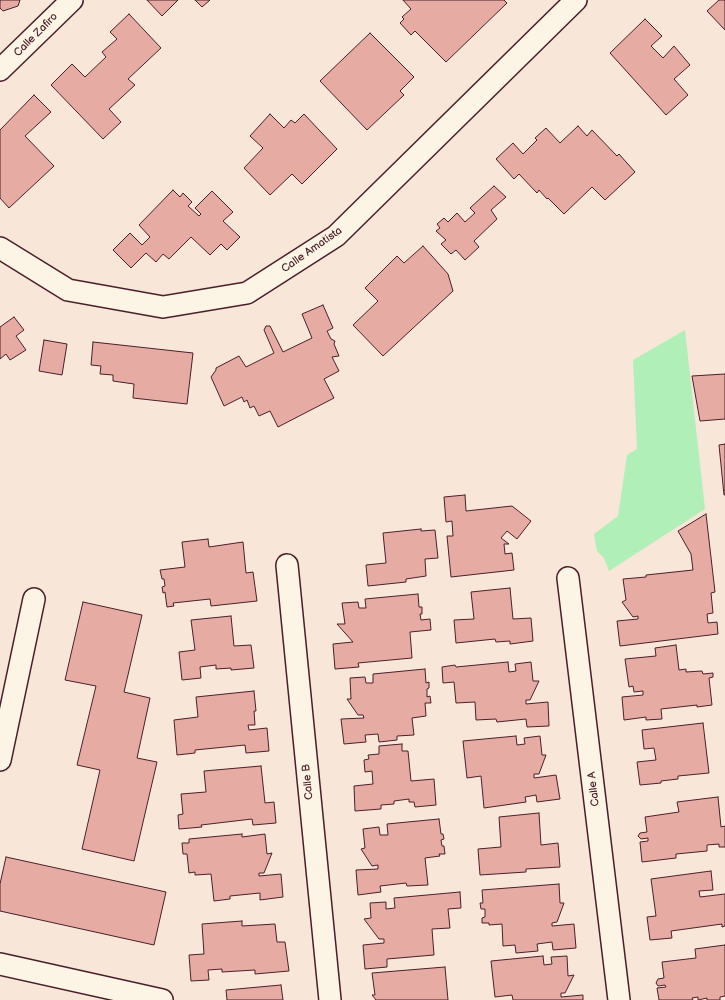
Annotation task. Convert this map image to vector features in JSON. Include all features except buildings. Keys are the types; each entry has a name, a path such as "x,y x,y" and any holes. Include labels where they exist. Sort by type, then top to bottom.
{"street":[{"name":"Calle Zafiro","path":"0,70 72,0"},
{"name":"Calle Amatista","path":"0,248 68,290 75,292 163,307 247,293 336,236 576,0"},
{"name":"Calle B","path":"287,565 330,1000"},
{"name":"Calle A","path":"568,578 619,1000"},
{"path":"0,760 34,599"},
{"path":"0,964 162,1000"}],"green space":[{"path":"685,330 705,509 609,571 604,558 597,551 594,534 618,516 627,455 637,449 633,360"}]}
